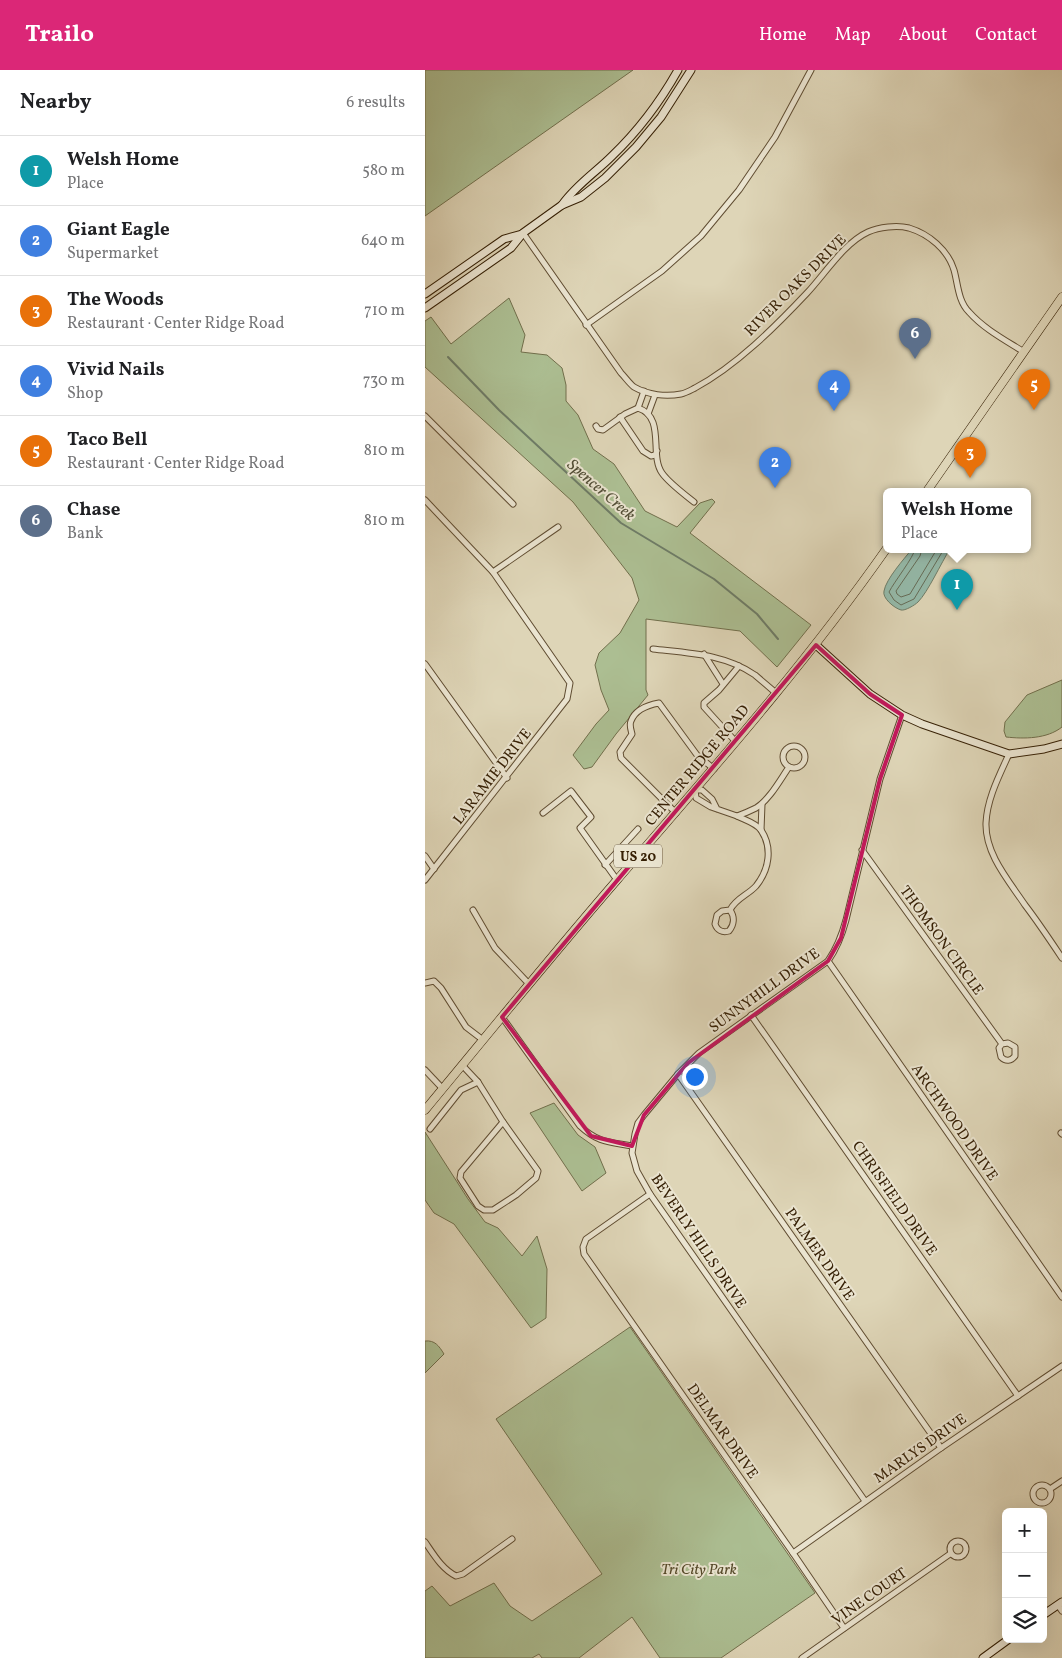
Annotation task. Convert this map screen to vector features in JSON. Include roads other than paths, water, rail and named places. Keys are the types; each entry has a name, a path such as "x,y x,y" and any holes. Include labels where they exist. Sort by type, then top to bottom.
{"main road":[{"path":"562,205 573,190 595,172 629,139 659,101 678,70"},
{"path":"425,308 511,248 523,233 562,205 581,197 605,178 636,147 661,117 691,70"},
{"path":"425,294 504,239 523,233"},
{"path":"929,488 1062,297"},
{"name":"CENTER RIDGE ROAD","path":"425,1110 816,645 883,553"},
{"path":"816,645 870,694 902,715 946,733 1009,754 1062,744"},
{"path":"1047,1613 1061,1606"},
{"path":"983,1658 1004,1643"}],"street":[{"path":"586,325 662,271 701,236 739,190 775,137 811,70"},
{"name":"RIVER OAKS DRIVE","path":"523,233 621,373 633,386 655,395 683,394 713,377 748,350 781,319 849,246 868,232 885,227 908,228 927,236 942,248 951,260 962,302 968,312 983,325 1024,352"},
{"path":"596,426 598,429 603,430 620,417 638,408 644,391"},
{"path":"648,414 655,395"},
{"path":"638,408 650,416 655,431 659,466 663,474 694,502"},
{"path":"425,416 513,504"},
{"path":"620,417 643,451 651,456 655,455 657,451"},
{"path":"425,500 493,572 558,527"},
{"name":"LARAMIE DRIVE","path":"425,880 507,778 567,699 570,684 493,572"},
{"path":"653,649 704,654 715,657 739,666 776,693"},
{"path":"704,654 723,684"},
{"path":"425,664 507,778"},
{"path":"736,742 704,707 704,703 739,666"},
{"path":"676,813 621,758 620,752 632,734 629,724 632,718 650,704 659,703 697,755 713,769"},
{"name":"SUNNYHILL DRIVE","path":"632,1146 639,1122 678,1074 699,1052 828,961 841,938 880,779 902,715"},
{"path":"790,746 797,746 803,751 804,761 799,766 789,766 783,761 784,750 790,746"},
{"path":"1009,754 992,793 986,822 987,835 992,851 1001,868 1062,958"},
{"path":"737,816 762,804 789,766"},
{"path":"717,809 712,799 702,790 695,790 696,798 717,809 750,822 761,830"},
{"path":"543,813 571,791 591,818 579,828 617,880"},
{"path":"730,910 734,918 733,925 729,931 722,932 716,926 715,918 719,912 730,910 735,902 754,888 763,876 767,866 769,852 761,830 762,804"},
{"path":"605,865 638,830"},
{"name":"THOMSON CIRCLE","path":"862,850 1002,1044"},
{"path":"425,856 434,869"},
{"path":"473,910 495,948 529,984"},
{"name":"ARCHWOOD DRIVE","path":"828,961 1062,1297"},
{"path":"425,983 434,981 441,988 467,1027 483,1040"},
{"name":"CHRISFIELD DRIVE","path":"751,1015 1018,1396"},
{"path":"502,1017 580,1126 591,1136 608,1142 632,1146"},
{"path":"462,1065 478,1082 503,1122 538,1171 536,1178 516,1195 493,1210 484,1210 478,1206 460,1178 461,1172 503,1122"},
{"path":"425,1070 443,1089"},
{"name":"PALMER DRIVE","path":"678,1074 941,1448"},
{"path":"430,1129 461,1090 478,1082"},
{"name":"BEVERLY HILLS DRIVE","path":"632,1146 633,1161 650,1194 865,1502"},
{"name":"DELMAR DRIVE","path":"650,1194 586,1239 583,1247 586,1259 793,1552 844,1628"},
{"name":"MARLYS DRIVE","path":"793,1552 1062,1366"},
{"path":"1050,1489 1062,1481"},
{"path":"425,1542 443,1567 456,1576 463,1574 512,1539"},
{"name":"VINE COURT","path":"802,1658 950,1554"}],"water":[{"path":"909,553 948,553 922,597 918,602 905,610 895,607 884,594 885,586"}],"waterway":[{"name":"Spencer Creek","path":"448,357 499,410 621,523 714,579 757,614 778,639"}],"place":[{"name":"Chase","path":"915,359"},
{"name":"Taco Bell","path":"1034,410"},
{"name":"Vivid Nails","path":"834,411"},
{"name":"The Woods","path":"970,478"},
{"name":"Giant Eagle","path":"775,488"},
{"name":"Welsh Home","path":"957,610"}],"park label":[{"name":"Tri City Park","path":"699,1569"}]}
